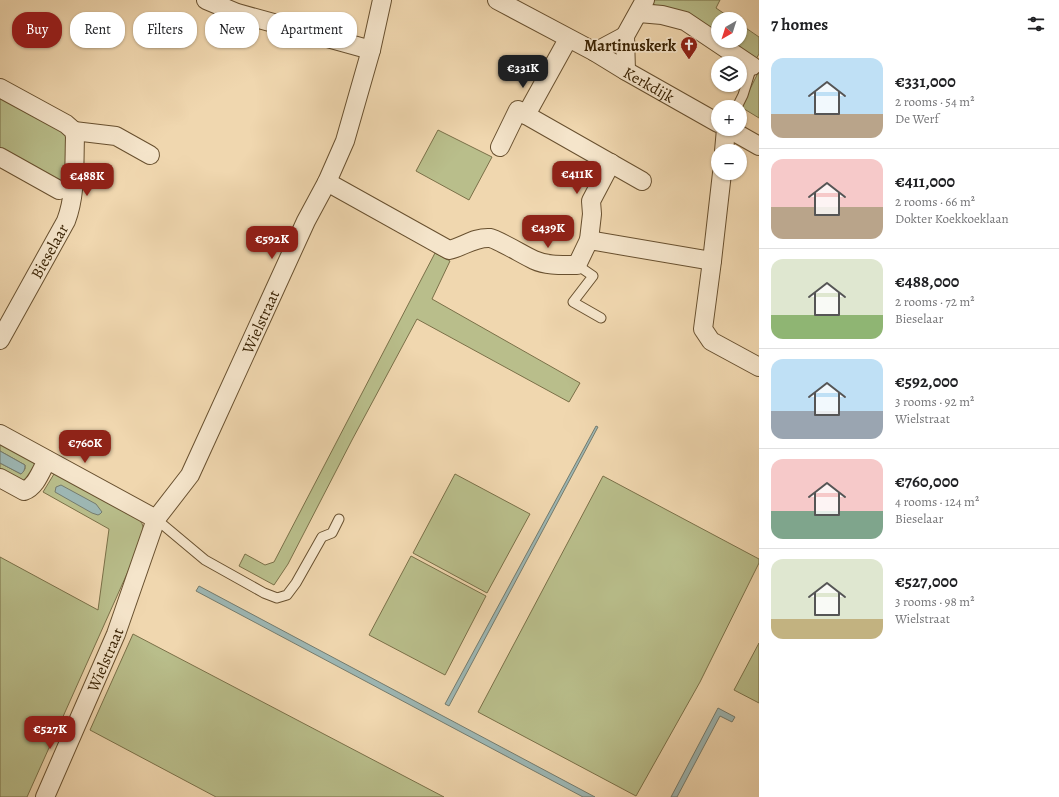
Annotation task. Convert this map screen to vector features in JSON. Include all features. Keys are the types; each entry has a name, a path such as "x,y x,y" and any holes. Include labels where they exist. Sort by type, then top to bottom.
{"street":[{"path":"206,0 237,13 371,50"},
{"name":"Wielstraat","path":"46,797 116,634 156,519 190,476 306,221 327,182 345,141 371,50 382,0"},
{"name":"Kerkdijk","path":"497,0 595,52 711,119"},
{"path":"626,71 625,36 642,6 662,15 685,21 752,66"},
{"path":"595,52 625,36"},
{"path":"526,115 568,39"},
{"path":"0,88 66,124 74,131 116,136 150,155"},
{"path":"500,147 518,110 642,181"},
{"name":"Bieselaar","path":"0,340 5,320 68,215 72,197 74,131"},
{"path":"741,136 759,146"},
{"path":"0,157 59,190"},
{"path":"327,182 449,250 457,249 471,241 490,238 535,261 546,264 576,265 589,240 592,214 591,201 611,163"},
{"path":"721,180 703,329 711,341 759,367"},
{"path":"589,240 712,261"},
{"path":"0,434 156,519"},
{"path":"0,478 24,491 29,490 34,484 47,460"}],"lane":[{"path":"740,100 752,66"},
{"path":"576,265 592,276 573,302 601,318"},
{"path":"156,519 205,560 264,593 277,598 287,595 296,583 322,537 332,533 339,519"}],"green space":[{"path":"651,0 720,0 716,8 722,12 711,12 711,39 650,2"},
{"path":"747,29 759,37 759,54 753,64 747,60 747,56 740,56 726,48 747,48"},
{"path":"759,71 759,118 747,111 747,100 744,100"},
{"path":"0,95 68,135 65,190 0,152"},
{"path":"438,130 492,157 469,200 416,171"},
{"path":"435,253 450,261 432,299 580,383 569,402 417,319 288,564 274,585 239,566 245,554 265,565 274,562"},
{"path":"0,441 26,455 34,463 36,468 23,483 0,473 0,463 21,474 25,469 25,465 0,451"},
{"path":"57,473 136,517 141,521 143,526 143,538 27,797 0,797 0,557 98,610 109,529 43,492 54,474"},
{"path":"455,474 530,514 487,593 413,553"},
{"path":"603,476 759,559 759,563 700,682 636,796 478,712"},
{"path":"411,556 486,596 445,675 369,635"},
{"path":"133,634 444,797 216,797 90,730"},
{"path":"759,643 759,703 734,690"}],"water":[{"path":"596,426 598,427 449,706 445,704"},
{"path":"0,451 25,465 21,474 0,463"},
{"path":"61,485 96,504 102,512 98,515 92,513 55,492 56,487"},
{"path":"199,586 595,797 583,797 196,591"},
{"path":"718,708 735,717 732,722 720,716 677,797 671,797"}],"place":[{"name":"Martinuskerk","path":"689,60"}]}
